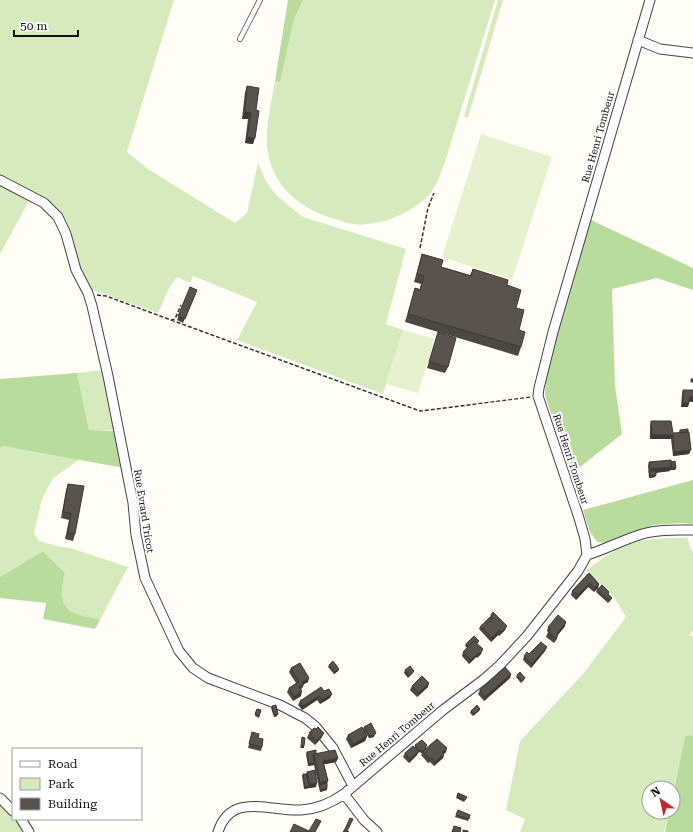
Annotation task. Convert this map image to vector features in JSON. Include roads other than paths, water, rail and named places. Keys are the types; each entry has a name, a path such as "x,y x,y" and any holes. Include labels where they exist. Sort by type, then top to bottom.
{"street":[{"name":"Rue Henri Tombeur","path":"218,832 226,817 238,808 250,805 299,810 310,809 333,802 344,794 443,710 483,680 500,665 527,636 578,571 587,555 585,539 579,518 538,396 551,338 650,0"},
{"path":"638,40 660,49 693,54"},
{"name":"Rue Evrard Tricot","path":"0,180 44,203 58,218 66,234 76,270 88,293 106,368 133,503 136,535 142,563 149,587 179,651 193,668 208,678 280,705 305,718 315,726 333,748 354,786"},
{"path":"587,555 604,550 646,533 660,530 692,532"},
{"path":"344,794 364,820 376,832"},
{"path":"0,798 12,810"},
{"path":"22,820 28,832"}],"lane":[{"path":"240,39 260,0"}]}
